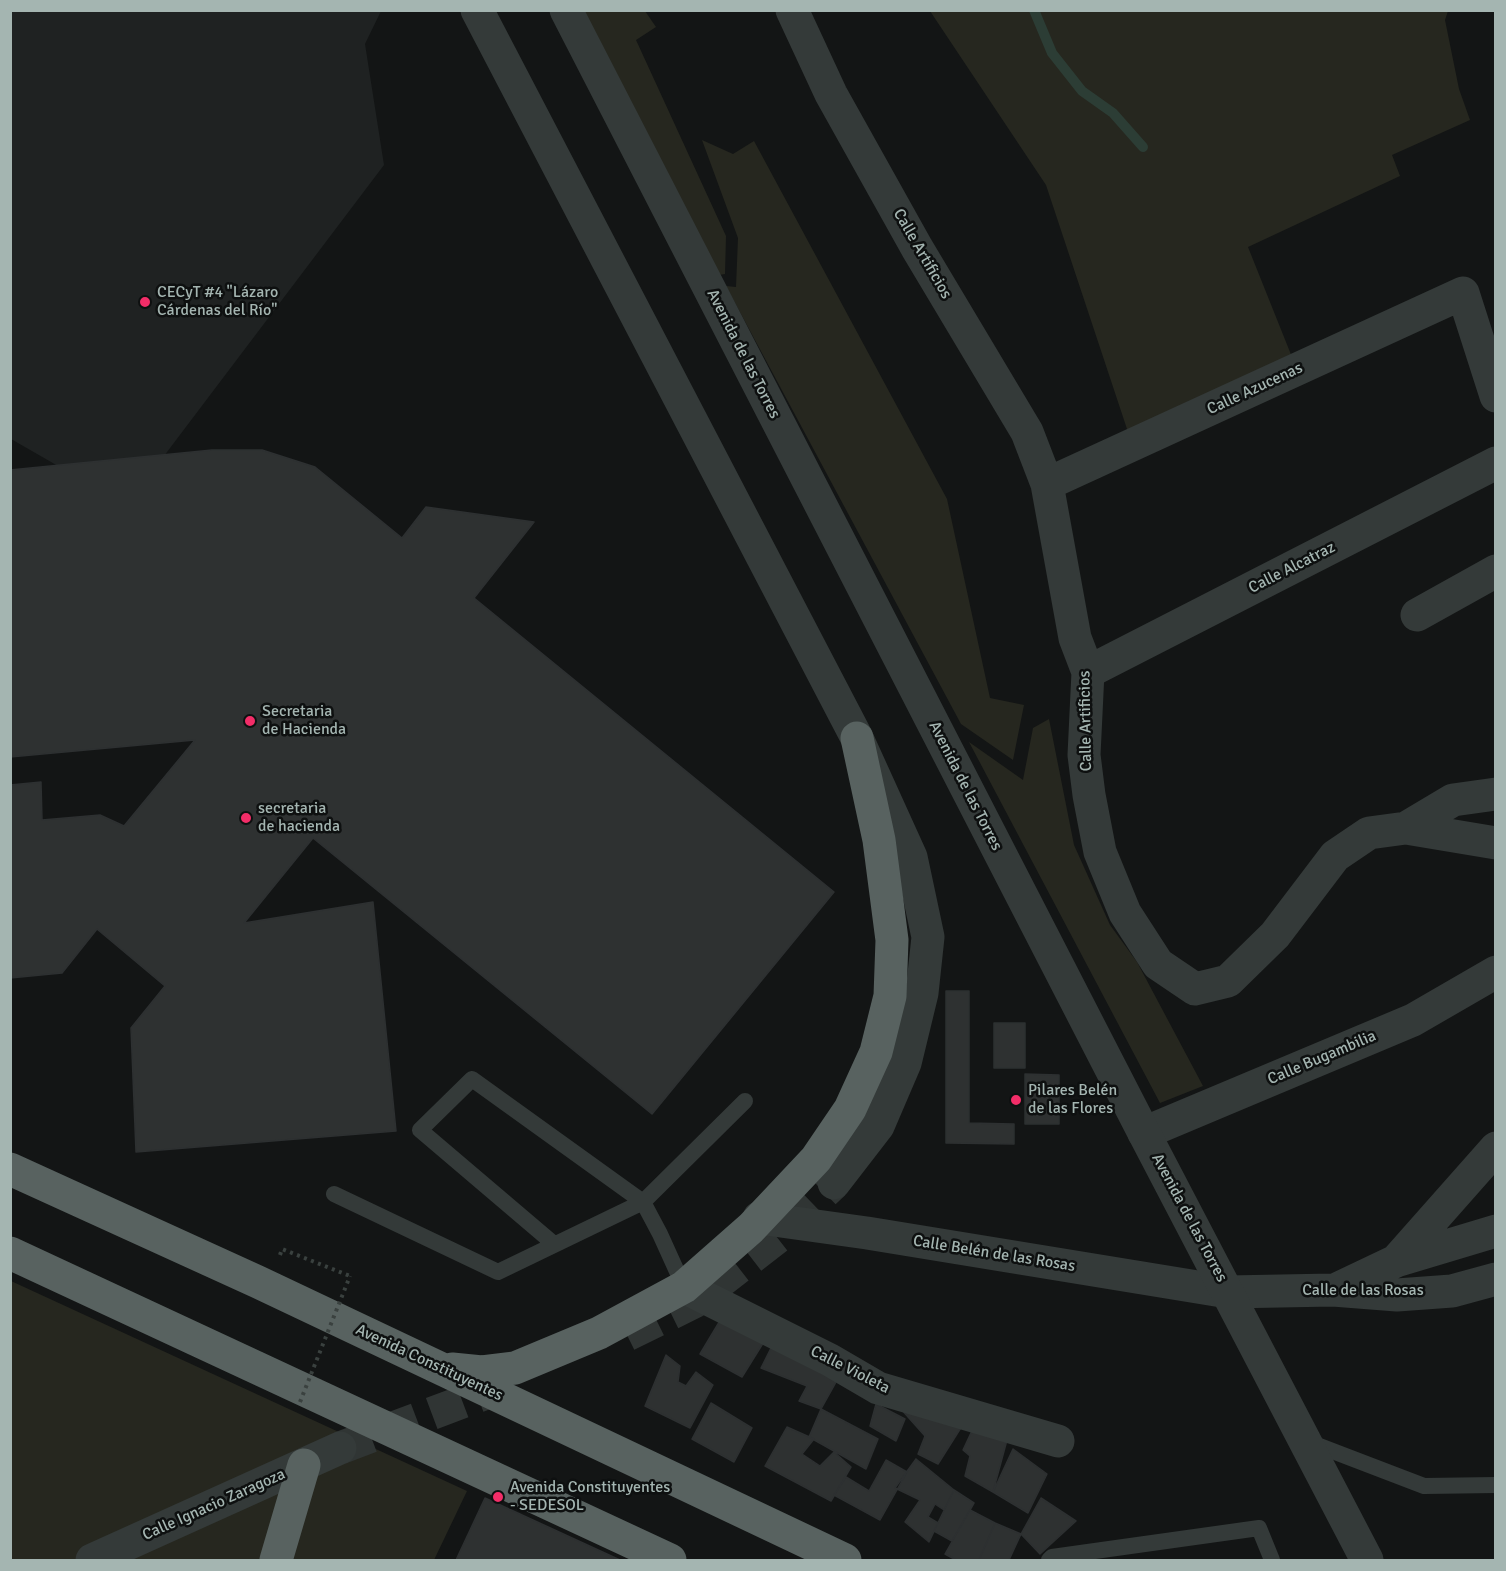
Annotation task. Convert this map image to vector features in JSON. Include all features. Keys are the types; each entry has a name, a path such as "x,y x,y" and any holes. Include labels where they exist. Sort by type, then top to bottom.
{"highway":[{"path":"436,1367 482,1372 515,1368 599,1333 684,1287 759,1218 816,1159 850,1109 876,1052 890,996 892,940 879,840 857,738"},
{"name":"Avenida Constituyentes","path":"10,1169 258,1282 845,1560"},
{"path":"13,1258 670,1560"},
{"path":"276,1560 304,1465"}],"street":[{"path":"477,10 857,738 911,857 928,938 922,993 905,1063 878,1126 834,1183"},
{"name":"Avenida de las Torres","path":"567,10 1144,1133 1367,1560"},
{"name":"Calle Artificios","path":"792,10 842,114 917,248 1028,432 1047,484 1075,638 1088,672 1084,755 1100,852 1125,913 1158,964 1195,989 1228,981 1275,935 1335,856 1369,833 1406,828 1496,843"},
{"name":"Calle Azucenas","path":"1047,484 1463,293 1496,396"},
{"name":"Calle Alcatraz","path":"1088,672 1496,463"},
{"path":"1417,615 1496,571"},
{"path":"1406,828 1453,800 1496,794"},
{"name":"Calle Bugambilia","path":"1144,1133 1413,1020 1496,972"},
{"path":"1395,1261 1496,1148"},
{"name":"Calle Belén de las Rosas","path":"759,1218 867,1233 1228,1292"},
{"path":"1333,1290 1395,1261 1496,1231"},
{"name":"Calle de las Rosas","path":"1228,1292 1333,1290 1397,1294 1452,1291 1496,1279"},
{"name":"Calle Violeta","path":"684,1287 830,1360 878,1388 1058,1441"},
{"path":"304,1465 340,1448"},
{"name":"Calle Ignacio Zaragoza","path":"92,1560 304,1465"}],"lane":[{"path":"554,1244 420,1130 472,1079 643,1202 660,1233 684,1287"},
{"path":"334,1194 498,1272 643,1202 745,1101"},
{"path":"1303,1440 1424,1486 1496,1485"},
{"path":"1049,1560 1052,1557 1083,1557 1259,1528 1272,1560"}],"path":[{"path":"282,1249 350,1276 300,1402"}],"shaded area":[{"name":"CECyT #4 \"Lázaro Cárdenas del Río\"","path":"11,11 381,11 365,44 384,165 164,456 58,466 11,439"},
{"path":"580,11 645,11 656,27 636,40 726,236 725,274 719,275"},
{"path":"930,11 1448,11 1445,20 1459,89 1470,120 1392,155 1400,176 1248,247 1292,357 1128,432 1046,185"},
{"path":"702,140 733,154 754,141 947,499 990,698 1024,705 1013,760 961,724 726,286 736,287 738,238"},
{"path":"1049,719 1074,845 1110,925 1137,962 1203,1086 1160,1103 969,742 1023,780 1033,728"},
{"path":"11,1281 467,1491 434,1560 11,1560"}],"building":[{"path":"212,450 262,450 315,467 402,538 426,507 534,522 474,598 834,892 652,1114 313,838 244,923 373,902 396,1131 136,1152 131,1028 165,986 97,929 62,973 10,978 10,785 41,782 42,820 100,815 124,826 195,740 10,757 10,470"},
{"path":"946,991 969,991 969,1123 1014,1124 1014,1144 946,1143"},
{"path":"994,1023 1025,1023 1025,1068 994,1068"},
{"path":"1025,1074 1059,1075 1059,1124 1025,1124"},
{"path":"724,1314 770,1332 742,1377 700,1354"},
{"path":"775,1340 840,1375 821,1409 799,1401 807,1386 761,1368"},
{"path":"666,1355 680,1366 678,1382 686,1386 696,1372 713,1385 690,1428 645,1406"},
{"path":"711,1403 752,1428 734,1462 692,1439"},
{"path":"876,1404 905,1419 896,1441 870,1426"},
{"path":"900,1408 962,1426 938,1464 918,1454 925,1436"},
{"path":"821,1409 878,1439 866,1469 809,1437"},
{"path":"977,1420 1007,1440 993,1492 965,1476 970,1456 963,1450"},
{"path":"787,1427 814,1439 802,1454 820,1466 834,1452 851,1467 831,1501 765,1466"},
{"path":"1013,1449 1047,1474 1028,1513 993,1492"},
{"path":"916,1459 954,1490 944,1510 935,1504 928,1517 938,1523 929,1542 905,1522 920,1500 895,1488"},
{"path":"886,1460 907,1472 880,1520 834,1495 846,1477 869,1491"},
{"path":"954,1490 974,1503 952,1541 934,1531"},
{"path":"485,1498 620,1560 456,1560"},
{"path":"1041,1498 1076,1521 1040,1554 1021,1534"},
{"path":"970,1510 995,1523 979,1560 956,1560 945,1554"},
{"path":"995,1523 1021,1534 1009,1560 979,1560"}],"waterway":[{"path":"1034,10 1052,53 1082,91 1113,113 1143,147"}],"tunnel":[{"path":"627,1335 694,1302 779,1236 834,1183"},
{"path":"340,1448 510,1384"}],"place":[{"name":"CECyT #4 \"Lázaro Cárdenas del Río\"","path":"145,302"},
{"name":"Secretaria de Hacienda","path":"250,721"},
{"name":"secretaria de hacienda","path":"246,818"},
{"name":"Pilares Belén de las Flores","path":"1016,1100"},
{"name":"Avenida Constituyentes - SEDESOL","path":"498,1497"}]}
